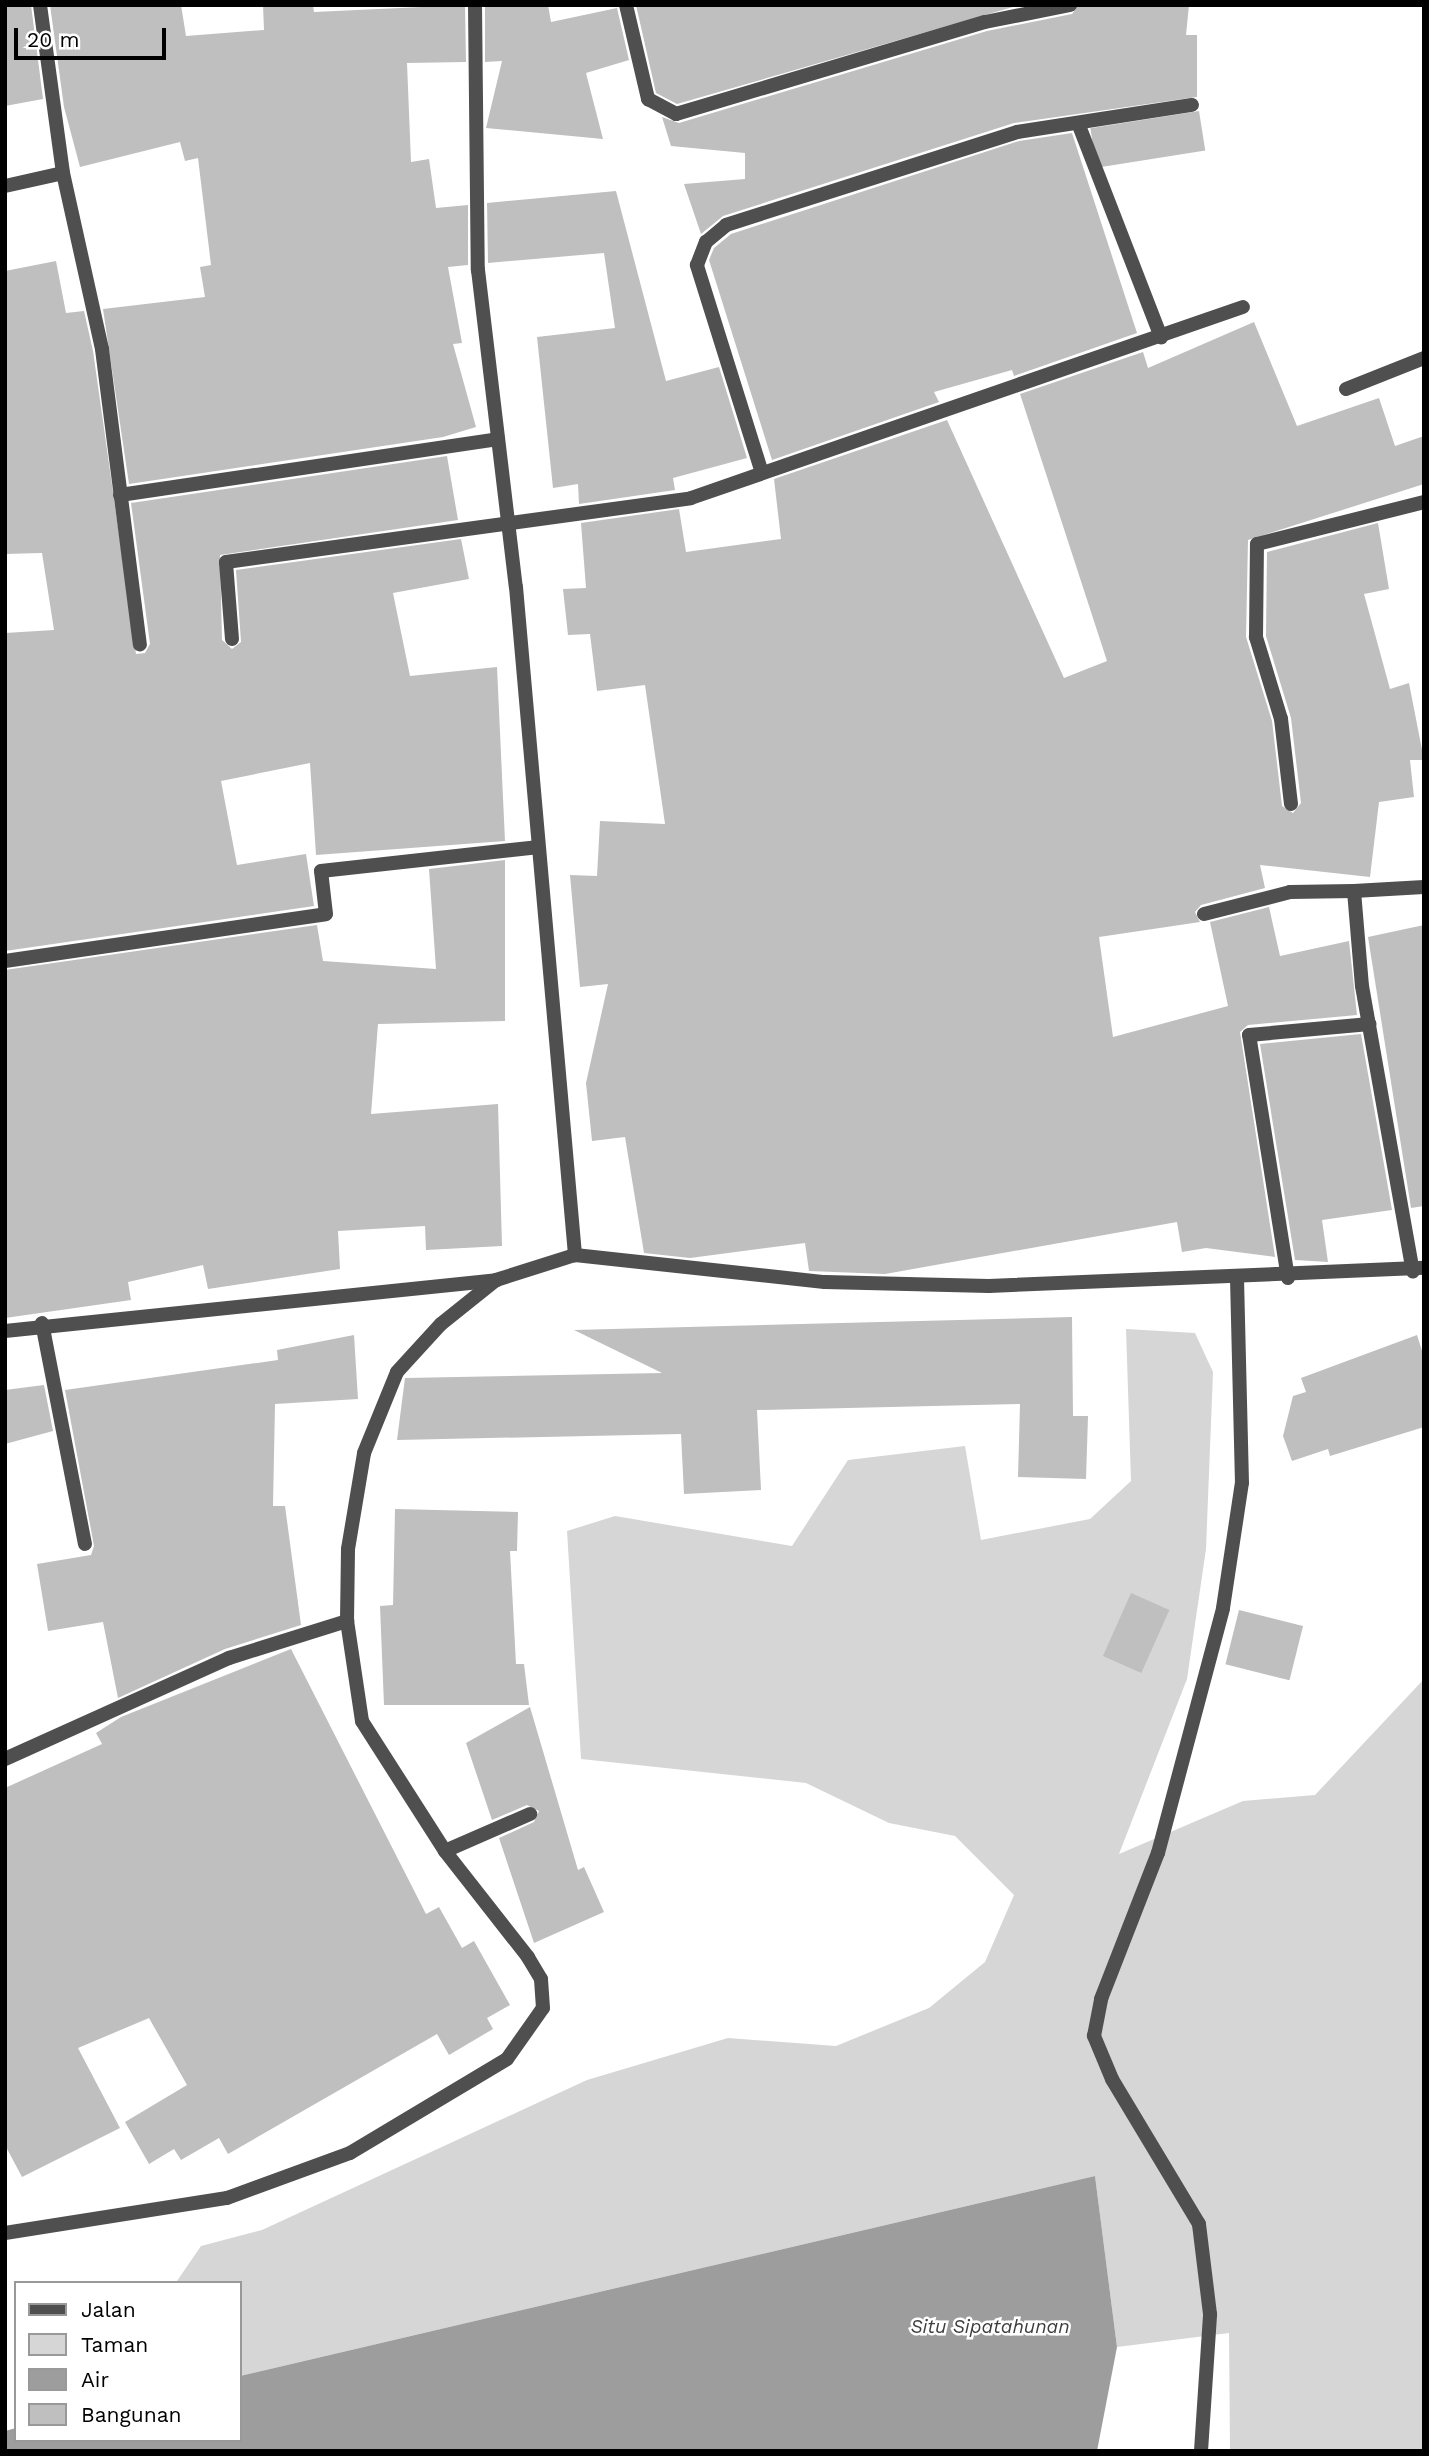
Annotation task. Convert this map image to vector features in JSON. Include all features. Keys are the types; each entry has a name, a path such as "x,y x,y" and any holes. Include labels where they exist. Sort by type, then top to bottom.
{"street":[{"path":"40,5 63,173 102,349 140,645"},
{"path":"475,5 478,270 507,524 575,1255"},
{"path":"625,5 648,99 676,114 985,22 1070,5"},
{"path":"762,473 697,265 706,242 749,215 1017,132 1192,105"},
{"path":"1078,123 1161,337"},
{"path":"5,186 63,173"},
{"path":"232,639 226,562 691,498 1243,307"},
{"path":"1346,389 1424,358"},
{"path":"120,495 498,439"},
{"path":"1291,804 1280,719 1256,637 1257,544 1424,502"},
{"path":"5,961 327,914 321,871 537,847"},
{"path":"1205,914 1290,892 1424,887"},
{"path":"5,1331 41,1323 496,1280 575,1255 825,1282 989,1286 1237,1281 1418,1270 1369,1024 1354,891"},
{"path":"1288,1278 1249,1035 1369,1024"},
{"path":"5,2233 227,2198 350,2153 507,2059 542,2008 541,1979 444,1851 362,1721 347,1621 348,1549 364,1453 397,1372 441,1324 496,1280"},
{"path":"1201,2451 1210,2314 1199,2224 1112,2079 1094,2036 1101,1998 1158,1853 1223,1608 1241,1483 1237,1281"},
{"path":"41,1323 85,1544"},
{"path":"5,1759 229,1658 347,1621"},
{"path":"444,1851 530,1814"}],"green space":[{"path":"1126,1329 1195,1333 1213,1372 1206,1549 1187,1679 1119,1854 1243,1801 1315,1795 1424,1679 1424,2451 1230,2451 1229,2333 1117,2347 1095,2176 242,2376 242,2281 177,2281 201,2246 262,2230 587,2080 728,2038 836,2046 929,2008 985,1962 1014,1895 955,1836 889,1823 806,1783 581,1759 567,1531 615,1516 792,1546 848,1460 965,1446 981,1540 1090,1519 1131,1481"}],"water":[{"name":"Situ Sipatahunan","path":"1095,2176 1117,2347 1097,2451 5,2451 5,2431 14,2429 14,2442 242,2442 242,2376"}],"building":[{"path":"5,5 31,5 43,99 5,106"},
{"path":"50,5 181,5 186,36 264,30 263,5 313,5 314,12 465,5 466,62 407,63 411,162 429,159 436,208 468,205 468,265 448,267 462,343 453,344 476,427 443,437 129,484 103,309 205,297 200,267 211,265 198,158 185,161 180,142 80,167 64,107"},
{"path":"485,5 548,5 551,22 617,8 629,60 586,73 603,139 486,128 502,61 485,62"},
{"path":"636,5 1020,5 677,104 656,93"},
{"path":"1079,5 1189,5 1186,35 1197,35 1197,97 1014,123 723,216 701,234 684,184 745,179 745,153 671,146 662,117 679,123 987,31 1072,14"},
{"path":"1199,111 1205,151 1097,168 1090,128"},
{"path":"1072,133 1137,333 1014,376 1012,370 934,392 939,402 772,460 709,260 714,248 731,234 1019,141"},
{"path":"616,191 666,381 719,367 747,458 673,478 675,490 579,504 578,484 553,488 537,337 615,328 604,253 488,263 487,203"},
{"path":"56,261 66,313 84,311 93,351 136,654 145,653 150,644 131,503 447,456 458,520 220,555 222,640 232,649 241,642 236,570 461,539 469,579 393,593 410,676 497,667 505,841 316,855 310,763 221,781 237,865 306,854 314,906 5,951 5,633 54,630 42,553 5,554 5,271"},
{"path":"1254,322 1297,426 1379,398 1395,446 1424,436 1424,484 1248,540 1246,637 1272,721 1282,806 1293,813 1301,803 1291,718 1266,636 1267,552 1378,523 1389,589 1364,594 1390,689 1409,683 1424,760 1410,760 1414,797 1379,802 1370,877 1260,865 1265,888 1201,905 1195,912 1200,922 1099,937 1113,1037 1228,1006 1210,922 1269,907 1280,956 1349,941 1357,1015 1248,1025 1240,1032 1275,1257 1206,1248 1182,1252 1177,1222 885,1274 809,1271 805,1243 690,1258 644,1253 625,1137 592,1141 586,1083 608,984 580,987 570,875 597,876 600,821 665,824 645,685 597,691 590,634 568,635 563,589 586,588 581,523 679,509 686,552 781,539 774,479 947,420 1064,678 1107,661 1020,394 1143,352 1148,368"},
{"path":"505,860 505,1021 378,1024 371,1114 498,1104 502,1246 426,1250 425,1226 338,1231 340,1269 208,1289 203,1265 128,1282 131,1300 5,1318 5,970 317,925 323,961 436,969 429,869"},
{"path":"1424,925 1424,1206 1411,1208 1368,937"},
{"path":"1361,1034 1392,1210 1322,1220 1328,1262 1295,1260 1260,1044"},
{"path":"1072,1317 1073,1416 1088,1416 1086,1479 1018,1477 1020,1404 757,1410 761,1490 684,1494 681,1434 397,1440 405,1378 662,1373 574,1330"},
{"path":"354,1335 358,1399 275,1404 273,1506 285,1506 301,1625 225,1649 118,1698 103,1622 48,1631 37,1564 91,1555 94,1546 65,1390 278,1360 277,1350"},
{"path":"1417,1335 1424,1357 1424,1427 1330,1456 1328,1449 1292,1461 1283,1436 1293,1396 1306,1392 1301,1378"},
{"path":"44,1385 53,1431 5,1444 5,1390"},
{"path":"395,1509 518,1512 517,1551 510,1551 516,1664 524,1664 529,1705 384,1705 380,1606 393,1605"},
{"path":"1131,1593 1169,1610 1141,1673 1103,1656"},
{"path":"1239,1610 1303,1626 1289,1680 1225,1664"},
{"path":"291,1649 426,1914 439,1907 462,1948 474,1941 510,2005 487,2018 493,2029 449,2055 437,2034 228,2154 219,2138 181,2160 174,2149 149,2164 125,2122 187,2085 149,2018 78,2048 120,2128 22,2177 5,2145 5,1788 102,1744 96,1733 121,1717"},
{"path":"530,1707 578,1870 584,1867 604,1912 534,1943 499,1838 534,1822 539,1811 527,1805 492,1820 466,1743"}]}
